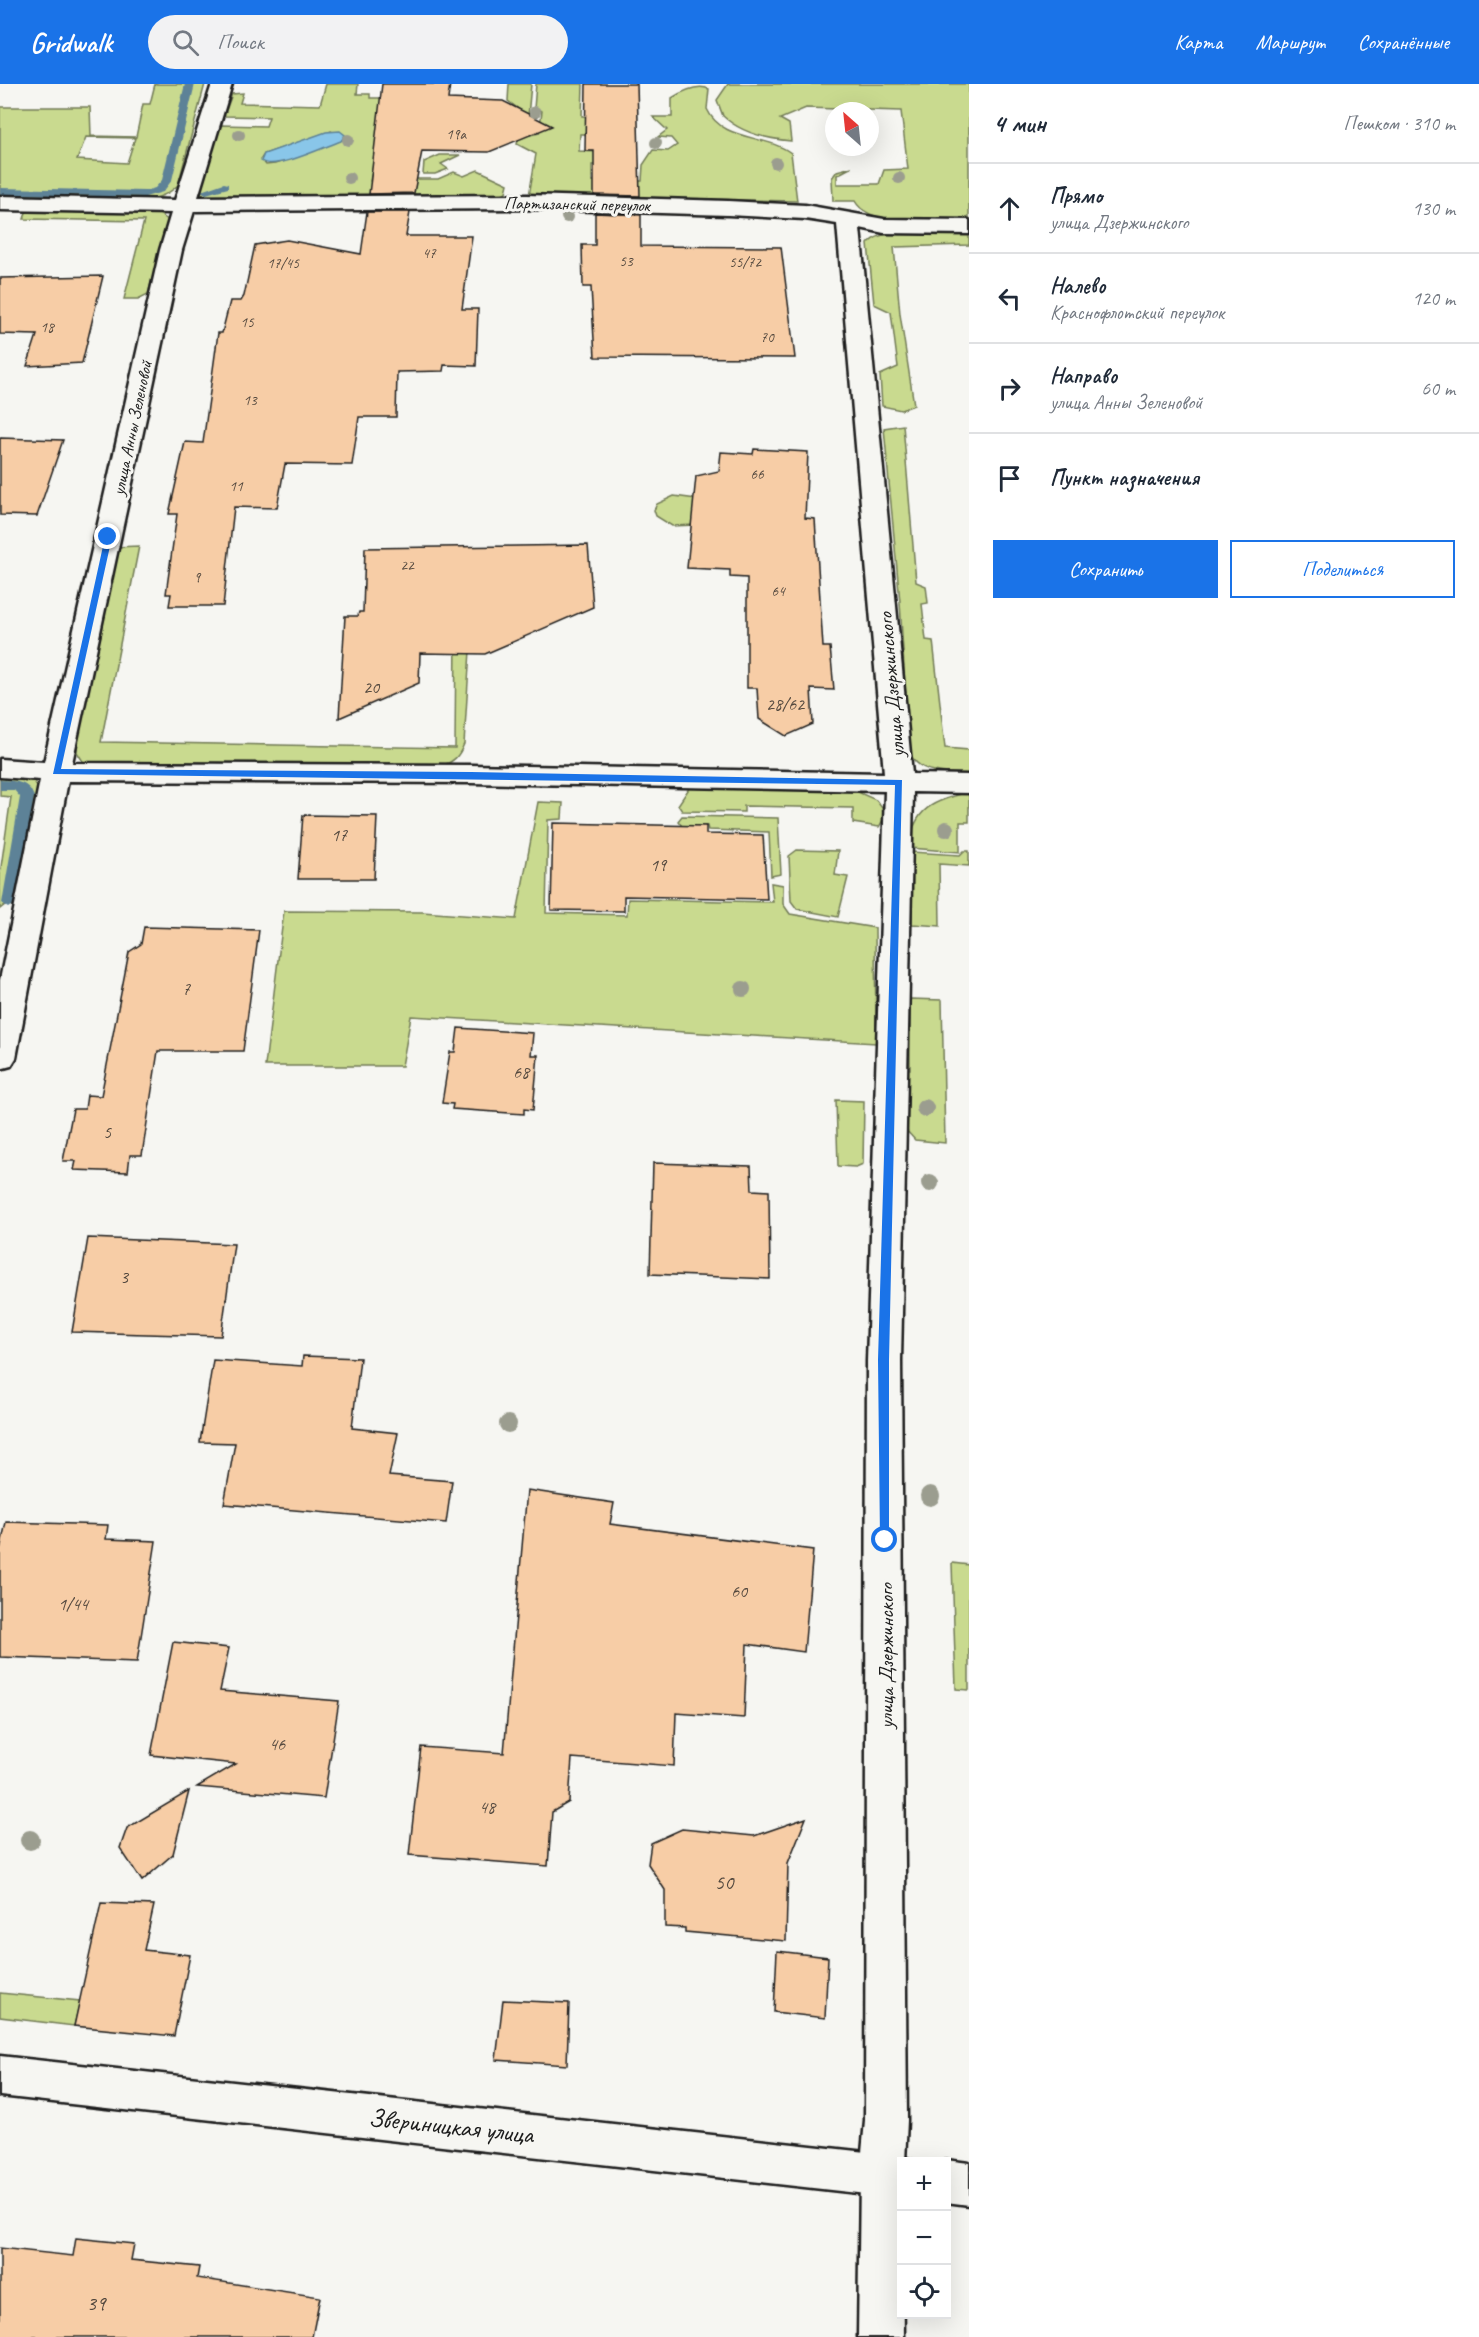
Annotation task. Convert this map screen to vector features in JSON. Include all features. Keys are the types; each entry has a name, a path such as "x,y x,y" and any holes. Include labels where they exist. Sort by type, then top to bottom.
{"street":[{"name":"улица Анны Зеленовой","path":"0,1058 56,772 183,205 222,84"},
{"name":"Партизанский переулок","path":"0,202 183,205 527,202 792,211 900,227 969,227"},
{"name":"улица Дзержинского","path":"848,221 899,782 884,1360 886,2108 892,2176 881,2337"},
{"path":"0,768 56,772 471,774 969,784"},
{"name":"Звериницкая улица","path":"0,2076 892,2176"},
{"path":"951,2182 969,2184"}],"green space":[{"path":"155,84 205,84 178,185 168,193 142,199 0,196 0,107 90,107 91,136 136,137 143,104 150,104","holes":["86,137 135,138 127,163 77,160"]},
{"path":"326,84 358,84 357,94 370,94 370,98 386,98 370,181 374,182 373,197 207,197 198,193 197,189 221,125 266,126 269,117 224,116 232,94 243,93 240,103 320,105","holes":["331,131 344,139 275,164 266,165 261,159 264,154"]},
{"path":"509,84 531,84 528,116 508,101"},
{"path":"536,84 583,84 582,116 603,117 589,134 580,134 579,151 619,153 637,165 592,165 592,181 642,181 643,165 653,150 668,151 677,145 671,138 658,137 667,130 653,117 672,117 672,98 681,93 695,88 709,89 707,109 714,120 734,132 781,147 791,153 797,201 529,196 536,154 517,144 519,137 539,133 542,111 534,109"},
{"path":"728,84 969,84 969,221 890,220 863,210 855,201 833,201 832,178 837,171 852,167 837,175 837,184 879,184 884,170 908,169 901,111 879,110 879,102 825,102 825,109 806,108 780,119 789,124 791,141 773,139 738,127 723,116 717,100"},
{"path":"440,155 460,155 441,164 448,169 435,174 423,174 424,162"},
{"path":"478,170 508,184 506,192 498,196 416,196 412,193 416,179 438,179 454,172 464,176"},
{"path":"27,209 156,212 168,220 148,294 138,299 124,299 144,221 24,219"},
{"path":"900,232 969,232 969,245 894,247 900,314 914,405 901,410 882,406 880,375 898,367 891,312 874,304 868,244 875,238"},
{"path":"903,425 916,582 926,586 928,603 922,604 926,640 933,641 945,748 969,750 969,774 942,773 925,768 918,764 909,750 900,602 884,428"},
{"path":"674,496 696,499 695,525 672,526 656,516 654,510 657,504"},
{"path":"139,546 101,742 455,748 456,634 471,635 464,744 460,752 456,758 442,765 290,763 98,766 84,763 77,752 78,721 114,547"},
{"path":"0,776 34,781 41,794 19,906 5,905 0,909 0,874 11,797 0,796"},
{"path":"690,787 851,789 876,800 882,808 884,818 879,827 853,823 853,808 744,806 744,812 682,811 678,805"},
{"path":"969,792 969,822 960,822 960,852 910,848 915,824 927,808 945,799"},
{"path":"538,802 563,803 562,819 548,820 546,913 627,915 628,899 773,902 771,883 783,885 783,904 790,914 875,928 876,1043 411,1016 402,1066 265,1066 284,911 422,912 516,919"},
{"path":"682,816 778,818 781,874 771,876 769,832 708,830 707,826 682,826 678,821"},
{"path":"797,850 838,851 835,875 848,877 838,917 797,909 791,901 789,856"},
{"path":"964,851 969,851 969,866 939,864 940,926 912,924 911,852 960,855"},
{"path":"910,999 942,1000 945,1143 915,1140 906,1130 906,1069 910,1069"},
{"path":"836,1100 864,1101 863,1164 856,1167 838,1166"},
{"path":"952,1563 969,1565 969,1690 956,1689"},
{"path":"0,1993 80,2001 74,2026 0,2017"}],"water":[{"path":"340,131 345,135 341,141 312,153 277,163 261,161 264,154 326,132"}],"building":[{"path":"382,84 450,84 448,99 503,101 552,126 489,152 422,151 414,193 369,194"},
{"path":"586,84 637,84 640,196 594,195 594,151 585,151"},
{"path":"367,212 410,212 406,236 472,236 462,309 478,309 476,366 444,365 443,371 397,372 396,417 359,417 352,465 285,464 277,508 234,507 223,606 169,606 171,594 166,594 177,514 169,514 185,442 203,443 218,333 222,333 230,301 241,301 244,296 255,245 287,240 361,254"},
{"path":"595,213 641,215 641,246 781,247 795,358 595,357 591,287 583,287 582,245 595,245"},
{"path":"103,276 82,363 27,366 37,335 0,334 0,278"},
{"path":"0,438 63,440 37,516 0,515"},
{"path":"754,449 808,452 805,518 815,519 823,647 830,647 834,690 811,689 813,724 786,736 759,719 757,688 747,688 747,578 730,577 730,570 687,568 696,476 719,471 721,452 753,454"},
{"path":"588,545 593,607 485,654 420,653 419,683 339,718 345,616 358,616 359,612 363,612 365,548"},
{"path":"303,815 377,816 374,879 298,879"},
{"path":"553,823 706,826 706,834 763,835 767,899 624,896 624,911 551,910"},
{"path":"144,927 259,930 243,1051 158,1051 142,1155 130,1155 128,1172 74,1170 76,1161 63,1161 73,1109 85,1109 87,1095 101,1096 129,952 141,944"},
{"path":"458,1028 533,1033 531,1055 538,1055 533,1110 524,1109 524,1114 452,1109 453,1104 442,1103 450,1052 455,1052"},
{"path":"653,1163 751,1166 752,1190 769,1191 770,1279 650,1274"},
{"path":"88,1238 234,1244 221,1336 72,1332"},
{"path":"303,1356 360,1358 352,1428 398,1433 389,1476 452,1481 446,1523 224,1504 235,1443 200,1442 213,1360 302,1366"},
{"path":"527,1490 614,1503 610,1524 813,1550 804,1652 747,1644 744,1718 676,1713 674,1766 572,1758 569,1802 552,1812 548,1866 409,1855 421,1747 504,1753"},
{"path":"6,1522 108,1525 106,1539 156,1541 137,1662 0,1657 0,1550"},
{"path":"173,1642 229,1648 220,1691 339,1701 324,1798 197,1787 236,1764 151,1755"},
{"path":"189,1791 173,1854 142,1881 120,1848 127,1828"},
{"path":"806,1818 788,1863 786,1941 685,1932 685,1928 665,1927 665,1890 648,1864 651,1843 682,1829 754,1836"},
{"path":"101,1903 154,1905 144,1950 190,1955 174,2036 74,2026"},
{"path":"777,1951 828,1957 825,2018 774,2012"},
{"path":"503,2000 569,2003 567,2065 496,2060"},
{"path":"76,2238 134,2244 131,2260 199,2267 197,2278 320,2297 312,2337 0,2337 0,2248 73,2256"}],"waterway":[{"path":"0,191 145,194 159,190 167,180 190,84"},
{"path":"206,191 224,186"},
{"path":"0,785 17,786 25,791 27,797 9,903"}],"route":[{"path":"108,537 56,772 471,774 899,782 884,1360 885,1540"}]}
